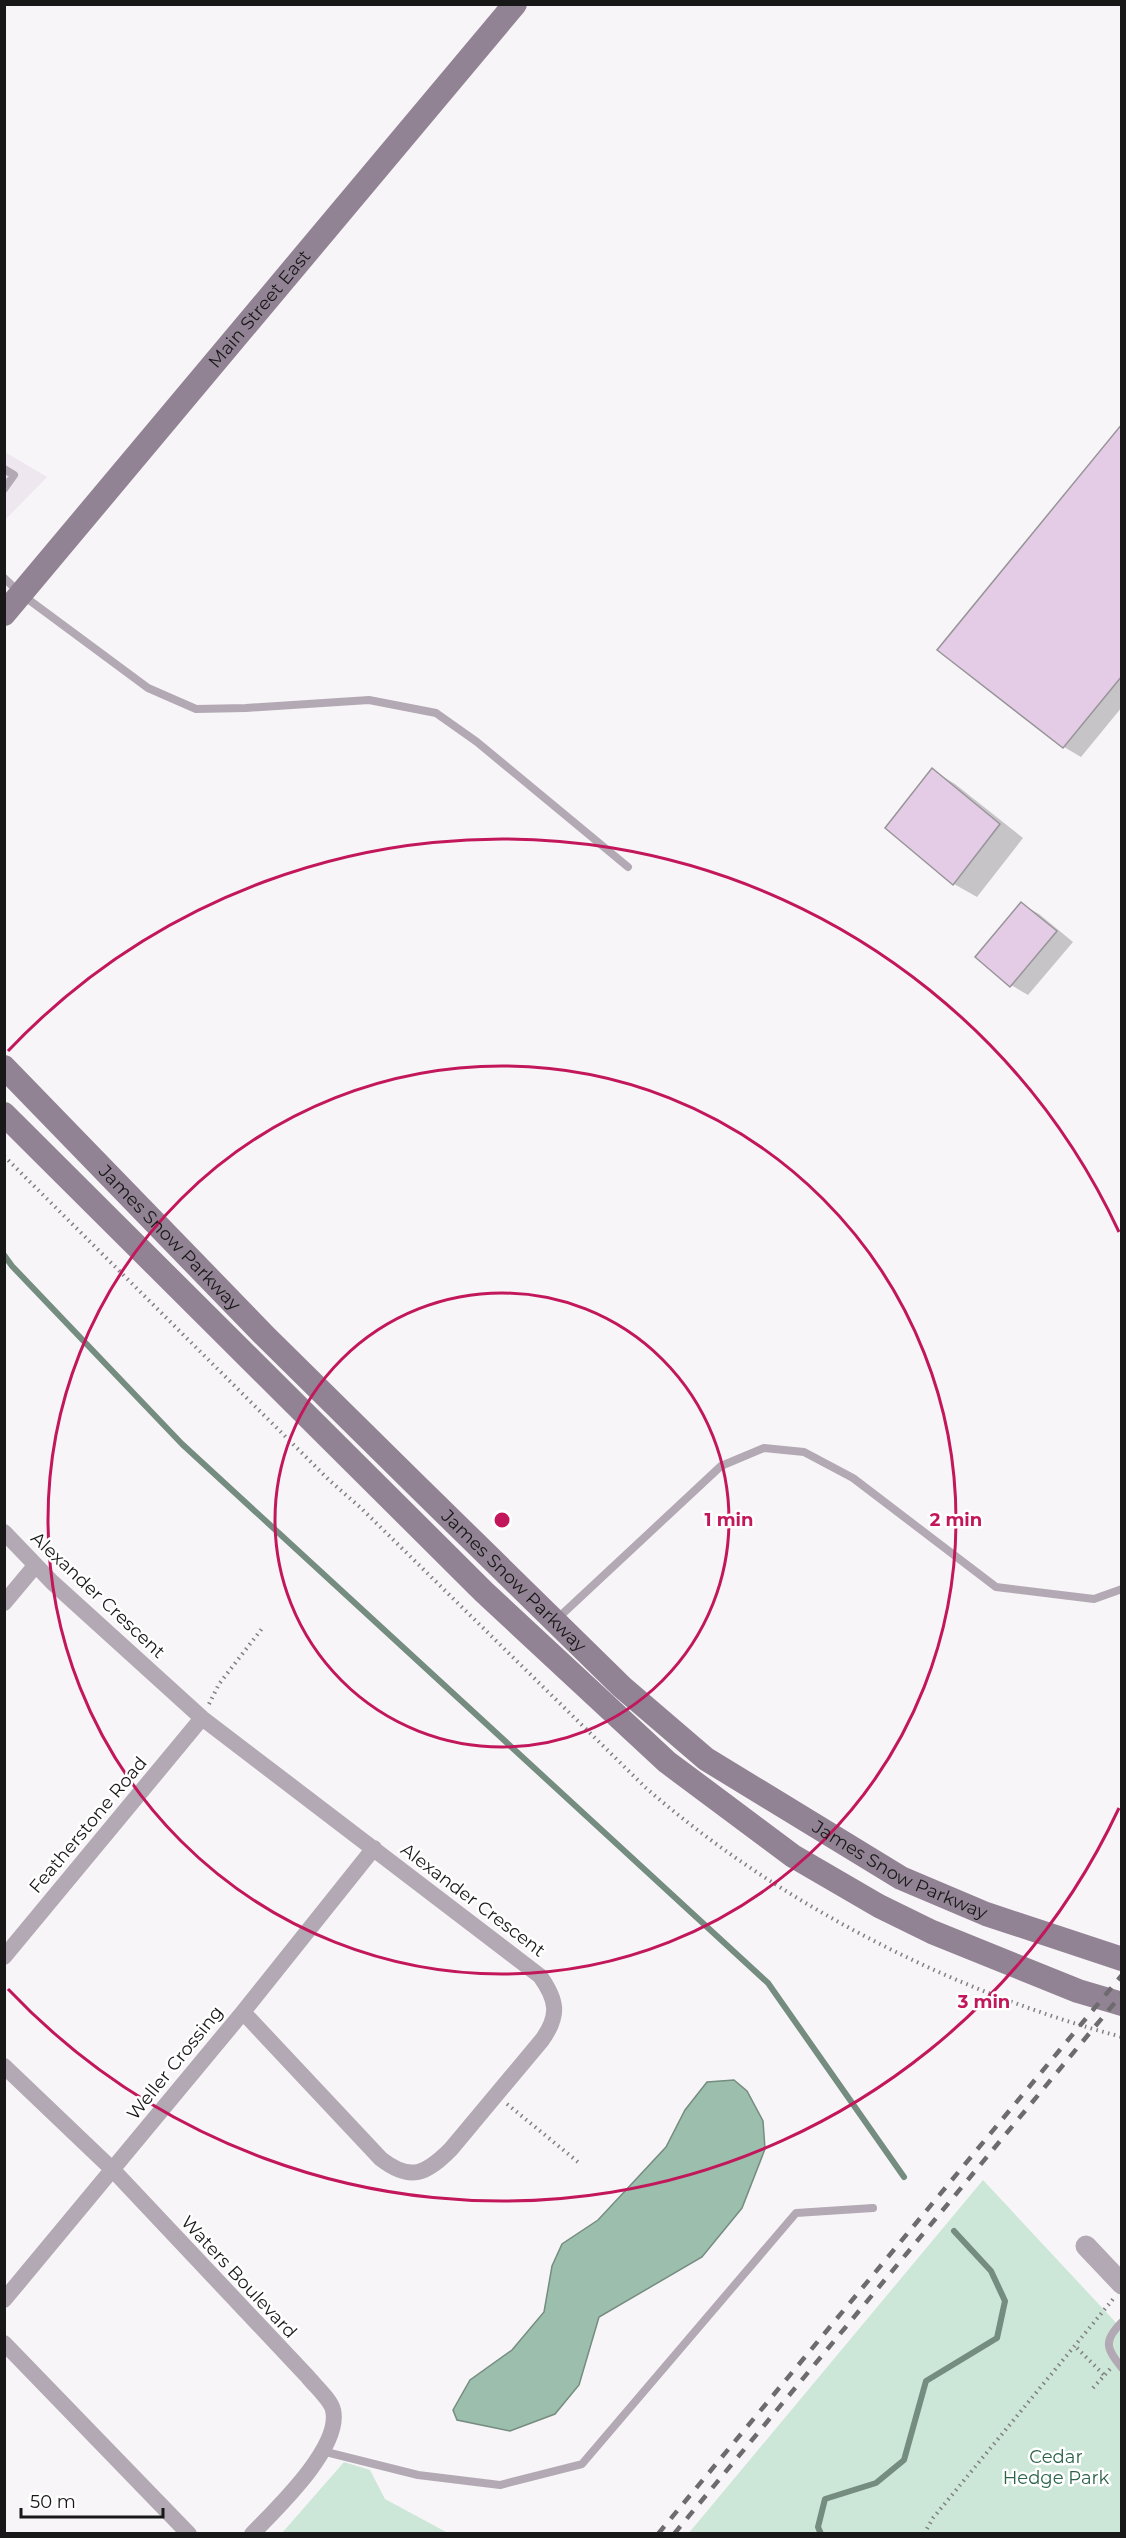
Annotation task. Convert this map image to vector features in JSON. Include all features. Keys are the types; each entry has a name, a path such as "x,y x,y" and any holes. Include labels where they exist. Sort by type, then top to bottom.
{"main road":[{"name":"Main Street East","path":"4,614 13,586 515,4"},
{"name":"James Snow Parkway","path":"4,1067 265,1336 622,1687 706,1759 901,1878 986,1914 1122,1959"},
{"name":"James Snow Parkway","path":"4,1114 484,1592 667,1762 794,1856 879,1906 932,1932 1015,1966 1078,1991 1122,2004"}],"street":[{"name":"Alexander Crescent","path":"4,1533 35,1566 202,1718 540,1976 553,1994 555,2017 550,2028 439,2161 415,2174 403,2173 381,2159 243,2012"},
{"path":"4,1603 35,1566"},
{"name":"Featherstone Road","path":"4,1957 202,1718"},
{"name":"Weller Crossing","path":"4,2300 243,2012 374,1848"},
{"name":"Waters Boulevard","path":"4,2066 113,2170 308,2377 333,2409 333,2431 322,2451 252,2534"},
{"path":"1086,2246 1122,2284"},
{"path":"4,2343 189,2534"}],"lane":[{"path":"4,470 14,475 4,489"},
{"path":"13,586 148,688 196,709 369,700 436,713 477,742 628,867"},
{"path":"555,1621 721,1466 764,1448 804,1452 853,1478 996,1587 1094,1599 1122,1589"},
{"path":"322,2451 418,2475 500,2485 582,2464 796,2213 873,2208"},
{"path":"1119,2365 1109,2350 1108,2339 1122,2322"}],"path":[{"path":"202,1718 219,1684 264,1626"},
{"path":"495,2094 578,2162"},
{"path":"924,2534 933,2518 1122,2289"},
{"path":"1077,2348 1104,2375"},
{"path":"1093,2388 1104,2375 1119,2365"}],"shaded area":[{"path":"5,452 47,477 5,520"},
{"path":"734,2080 747,2091 763,2121 765,2149 742,2208 702,2257 599,2317 579,2385 555,2414 510,2431 457,2420 453,2410 470,2380 512,2350 544,2312 552,2266 562,2244 598,2220 666,2147 685,2110 707,2082"}],"green space":[{"name":"Cedar Hedge Park","path":"983,2180 1121,2328 1121,2533 688,2534"},
{"path":"344,2462 370,2470 385,2499 448,2533 282,2533"}],"building":[{"path":"1122,424 1122,676 1063,748 937,650"},
{"path":"932,768 1000,824 953,885 885,828"},
{"path":"1021,902 1057,931 1010,987 975,957"}],"waterway":[{"path":"4,1255 182,1444 768,1983 904,2177"},
{"path":"821,2534 818,2527 825,2499 876,2483 904,2460 926,2381 997,2338 1005,2301 991,2271 954,2231"}],"railway":[{"path":"658,2534 1122,1975"},
{"path":"674,2534 1122,1994"}]}
